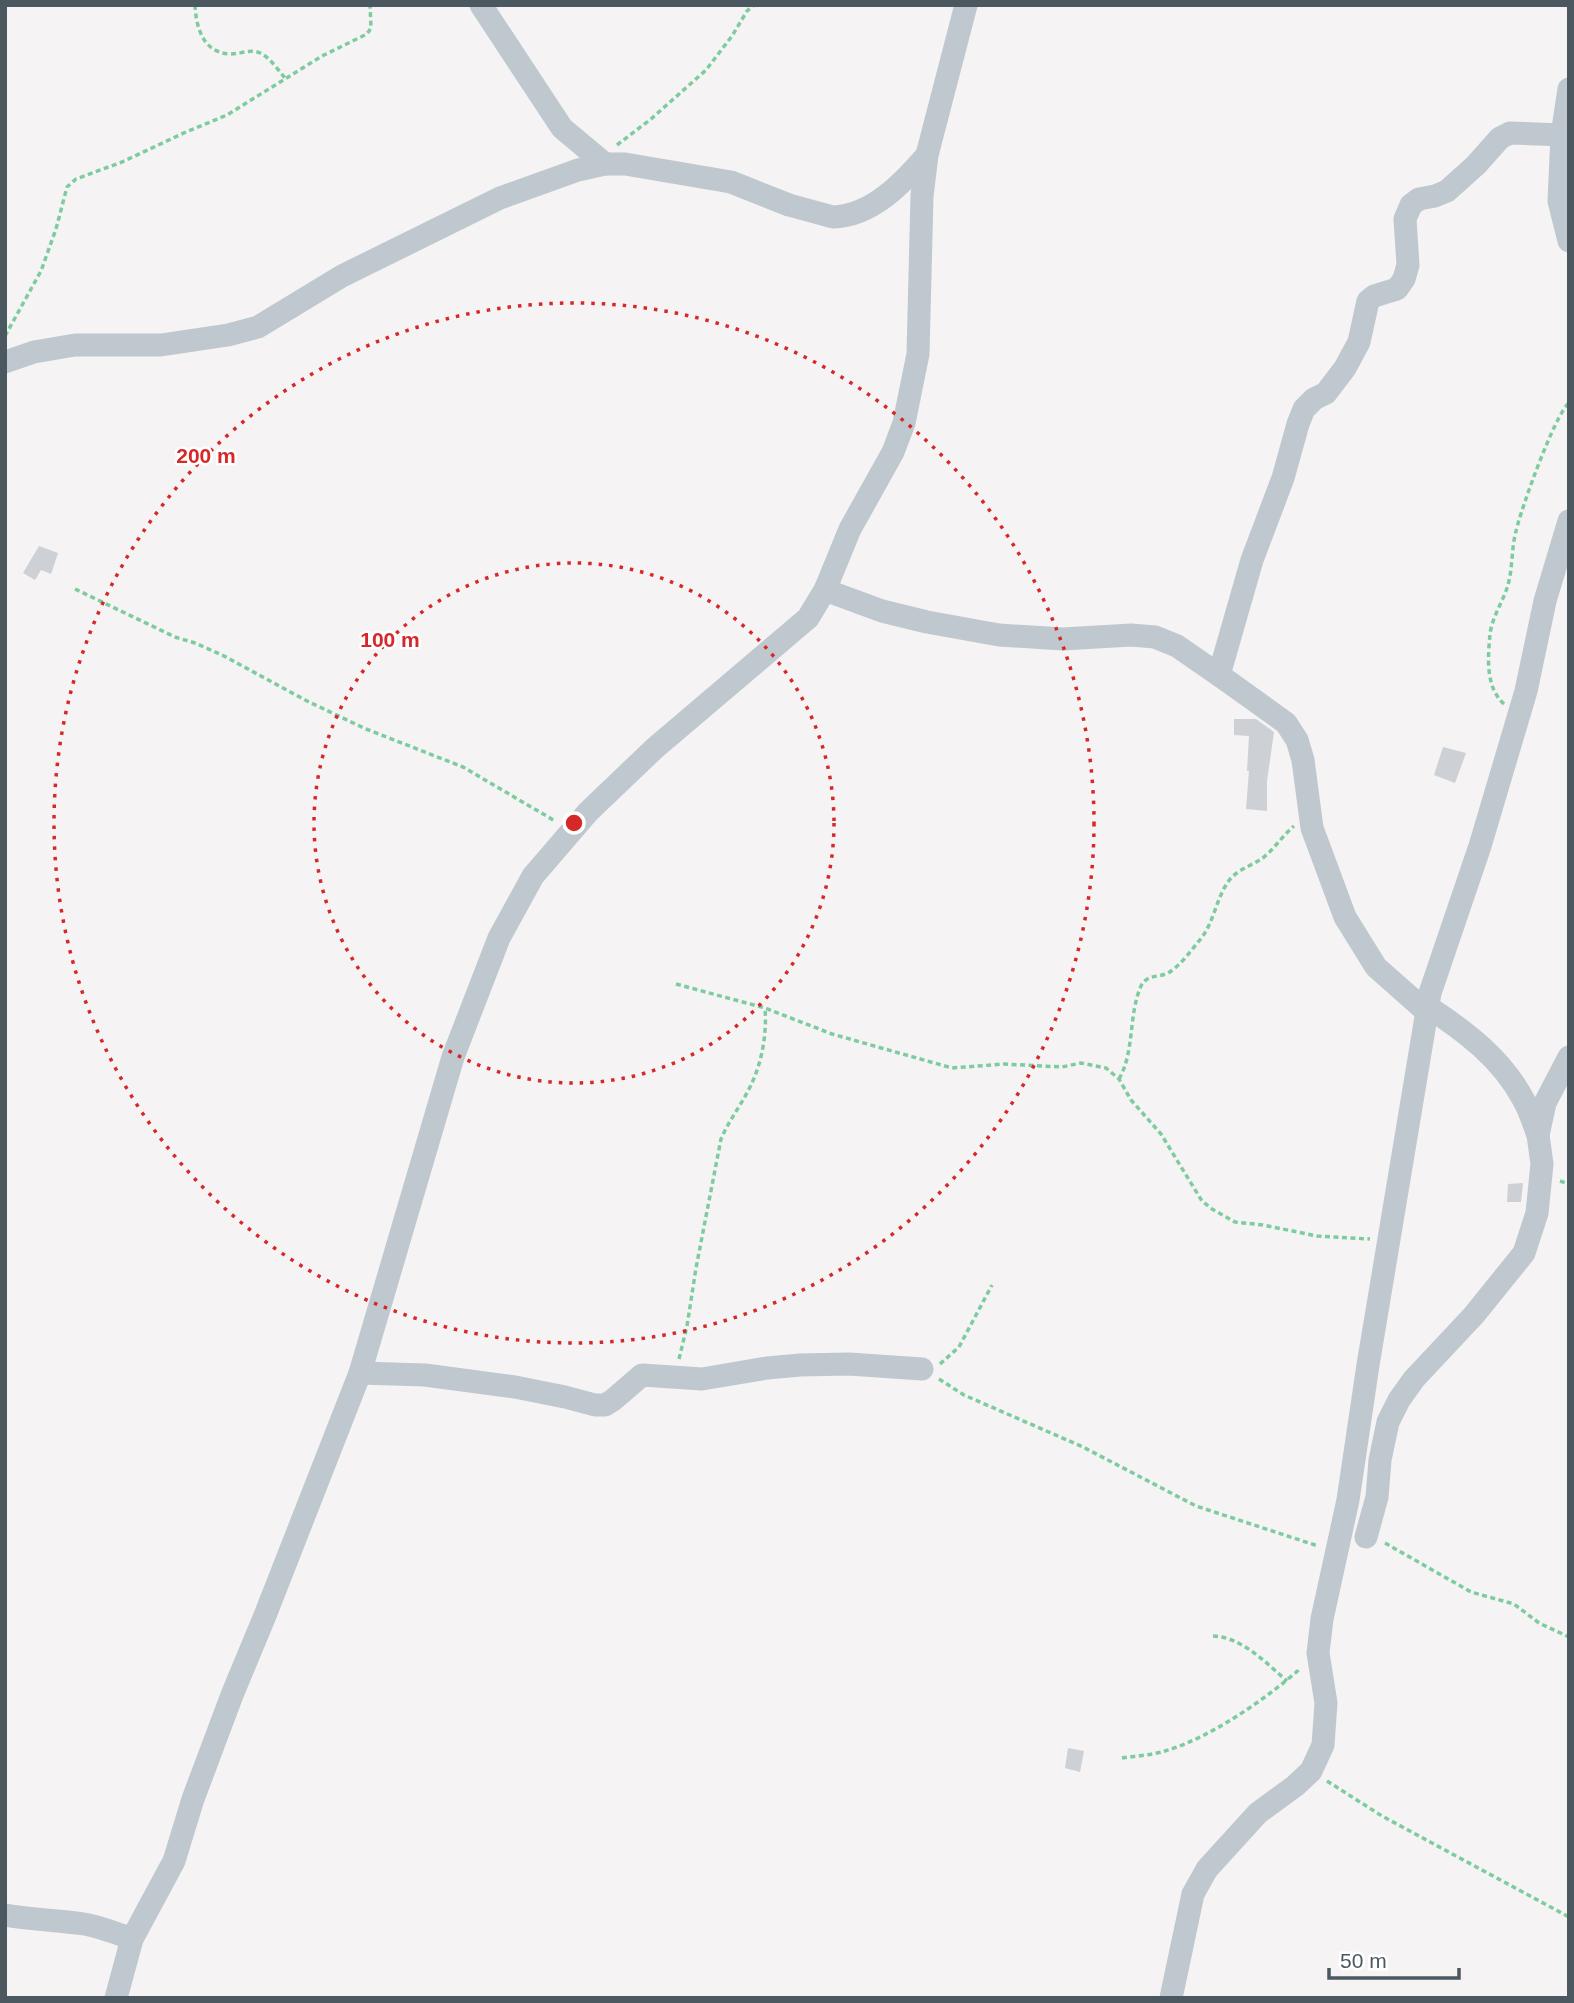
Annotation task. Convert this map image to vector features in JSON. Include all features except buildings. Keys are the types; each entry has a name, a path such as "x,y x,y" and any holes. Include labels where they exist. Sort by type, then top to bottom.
{"street":[{"path":"481,5 562,128 601,160 707,176 752,189 789,205 841,217 871,206 904,182 928,155"},
{"path":"116,1998 132,1938 174,1861 193,1799 232,1695 360,1373 453,1057 499,938 533,876 588,812 655,748 808,618 825,590 850,528 893,452 912,392 918,354 922,196 928,155 966,5"},
{"path":"1569,89 1562,135 1559,201 1569,241"},
{"path":"1219,676 1252,560 1283,478 1304,409 1314,399 1326,393 1345,368 1359,342 1368,300 1397,289 1404,279 1408,265 1405,219 1411,205 1419,199 1447,191 1476,165 1500,138 1510,133 1562,135"},
{"path":"5,362 34,352 75,345 160,345 244,332 258,327 342,276 500,198 601,160"},
{"path":"1171,1998 1193,1894 1207,1870 1258,1813 1311,1771 1322,1745 1326,1703 1318,1653 1322,1619 1340,1543 1430,993 1480,846 1526,691 1545,600 1569,521"},
{"path":"825,590 882,611 999,635 1063,639 1131,635 1155,637 1177,646 1286,723 1297,740 1303,760 1311,828 1345,917 1361,946 1376,967 1428,1009 1466,1032 1495,1060 1523,1098 1538,1135 1542,1164 1536,1213 1524,1253 1474,1315 1414,1379 1399,1400 1388,1422 1380,1460 1377,1497 1366,1537"},
{"path":"1538,1135 1545,1103 1569,1057"},
{"path":"360,1373 425,1375 515,1387 594,1405 605,1405 642,1375 702,1379 800,1365 849,1364 922,1369"},
{"path":"5,1915 83,1924 105,1928 132,1938"}],"path":[{"path":"195,5 201,36 212,48 229,54 254,51 264,54 285,78"},
{"path":"5,336 41,271 57,229 67,187 76,179 122,162 227,115 322,56 367,34 371,25 370,5"},
{"path":"601,160 706,70 754,5"},
{"path":"1518,717 1496,696 1491,687 1491,629 1507,587 1513,544 1521,514 1558,417 1569,403"},
{"path":"75,589 164,632 224,656 366,729 463,767 572,831"},
{"path":"1119,1079 1125,1069 1138,997 1144,981 1151,976 1165,975 1174,969 1207,931 1227,883 1245,866 1263,857 1309,814"},
{"path":"676,984 765,1008 832,1034 952,1068 1004,1064 1062,1067 1092,1063 1106,1068 1119,1079 1131,1100 1161,1134 1202,1201 1212,1209 1235,1222 1317,1236 1358,1237 1389,1242"},
{"path":"671,1377 682,1353 695,1268 721,1139 728,1122 752,1085 765,1042 765,1008"},
{"path":"922,1369 942,1363 959,1347 992,1285"},
{"path":"922,1369 964,1395 1083,1447 1196,1506 1323,1547 1340,1543"},
{"path":"1366,1537 1380,1540 1471,1592 1514,1604 1539,1623 1569,1637"},
{"path":"1213,1636 1227,1637 1238,1642 1287,1681"},
{"path":"1122,1758 1166,1751 1203,1736 1273,1693 1318,1653"},
{"path":"1311,1771 1382,1816 1569,1917"}]}
